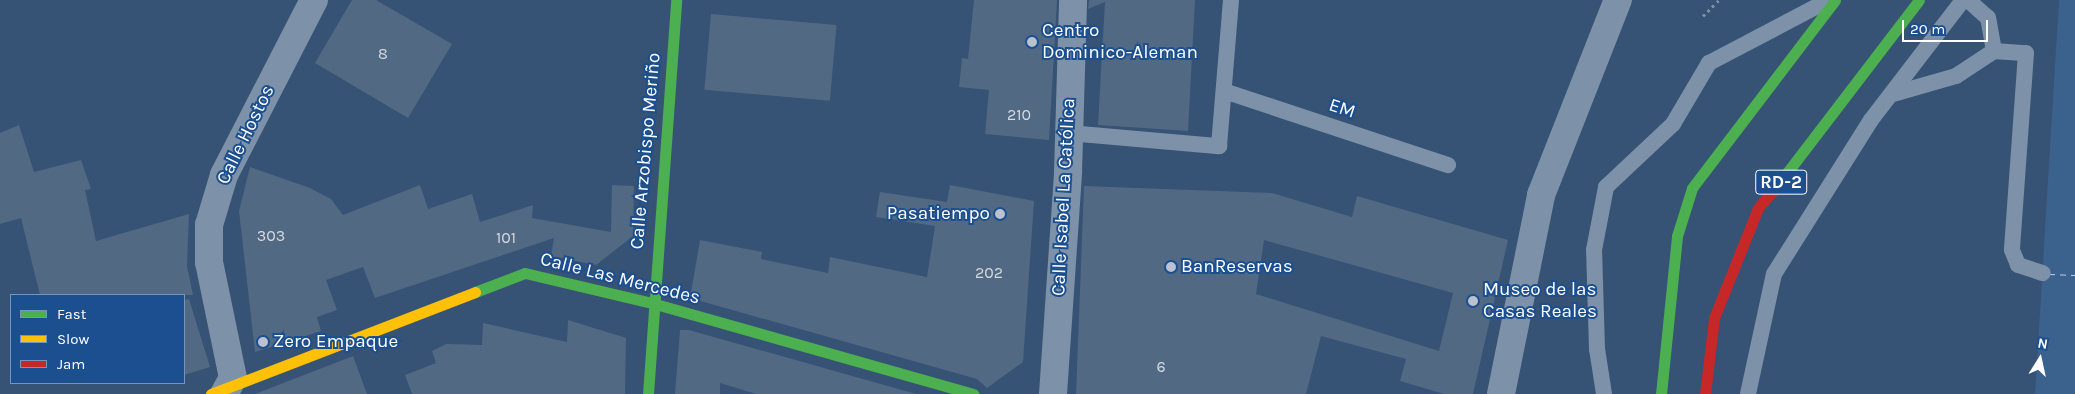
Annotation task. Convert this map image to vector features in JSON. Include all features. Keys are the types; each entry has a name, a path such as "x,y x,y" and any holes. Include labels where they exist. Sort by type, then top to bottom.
{"street":[{"name":"Calle Hostos","path":"221,392 233,378 209,262 209,225 224,175 314,0"},
{"name":"Calle Arzobispo Meriño","path":"648,394 652,303 676,0"},
{"name":"Calle Isabel La Católica","path":"1053,394 1069,133 1073,0"},
{"path":"1501,394 1541,195 1618,0"},
{"path":"1660,394 1677,236 1692,188 1835,0"},
{"name":"RD-2","path":"1705,394 1714,318 1758,208 1802,158 1920,0"},
{"name":"Calle Las Mercedes","path":"221,392 525,273 652,303 973,394"}],"lane":[{"path":"1069,133 1219,146 1231,0"},
{"path":"1604,394 1597,348 1594,250 1606,187 1673,124 1709,63 1829,0"},
{"path":"1748,394 1774,274 1871,120 1893,94 1963,0"},
{"path":"1968,0 1988,18 1994,51"},
{"path":"1893,94 1956,76 1994,51 2026,54 2012,250 2018,265 2043,273"},
{"name":"EM","path":"1224,91 1448,165"}],"path":[{"path":"1703,16 1719,0"}],"water":[{"path":"2059,0 2075,0 2075,394 2035,394"}],"building":[{"path":"352,0 376,0 452,44 408,118 315,63"},
{"path":"974,0 1057,0 1049,140 985,134 989,90 959,87 962,58 968,59"},
{"path":"1089,0 1195,0 1188,131 1098,125 1105,2 1088,9"},
{"path":"711,14 837,25 830,101 704,90"},
{"path":"19,125 34,172 81,160 91,189 85,190 96,241 189,214 187,266 193,295 40,294 21,218 0,224 0,133"},
{"path":"250,167 310,188 331,199 343,215 420,185 428,209 472,194 480,222 533,205 532,218 611,232 612,185 634,186 633,236 596,265 551,256 554,238 375,298 363,267 326,280 337,310 317,317 321,331 255,352 239,211"},
{"path":"950,185 1034,201 1023,362 987,388 977,379 690,298 700,240 762,252 761,259 828,273 830,257 927,277 935,226 876,217 880,192 947,202"},
{"path":"1084,186 1272,193 1352,217 1357,196 1508,240 1473,394 1444,394 1400,381 1406,359 1321,336 1306,394 1076,394","holes":["1264,240 1453,293 1439,351 1256,294"]},
{"path":"189,299 210,367 185,375 185,300"},
{"path":"568,320 626,338 625,394 412,394 405,375 436,363 432,351 446,344 482,345 483,323 567,342"},
{"path":"680,330 689,330 916,394 756,394 720,383 720,394 675,394"},
{"path":"353,356 367,394 255,394"}],"ferry route":[{"path":"2049,274 2075,275"}],"traffic: fast":[{"path":"648,394 676,0"},
{"path":"1661,394 1677,236 1692,188 1835,0"},
{"path":"1773,191 1919,0"},
{"path":"475,292 525,273 652,303 973,394"}],"traffic: slow":[{"path":"211,394 475,292"}],"traffic: jam":[{"path":"1705,394 1714,318 1758,208 1773,191"}],"place":[{"name":"Centro Dominico-Aleman","path":"1032,42"},
{"name":"Pasatiempo","path":"1000,214"},
{"name":"BanReservas","path":"1171,267"},
{"name":"Museo de las Casas Reales","path":"1473,301"},
{"name":"Zero Empaque","path":"263,342"}]}
